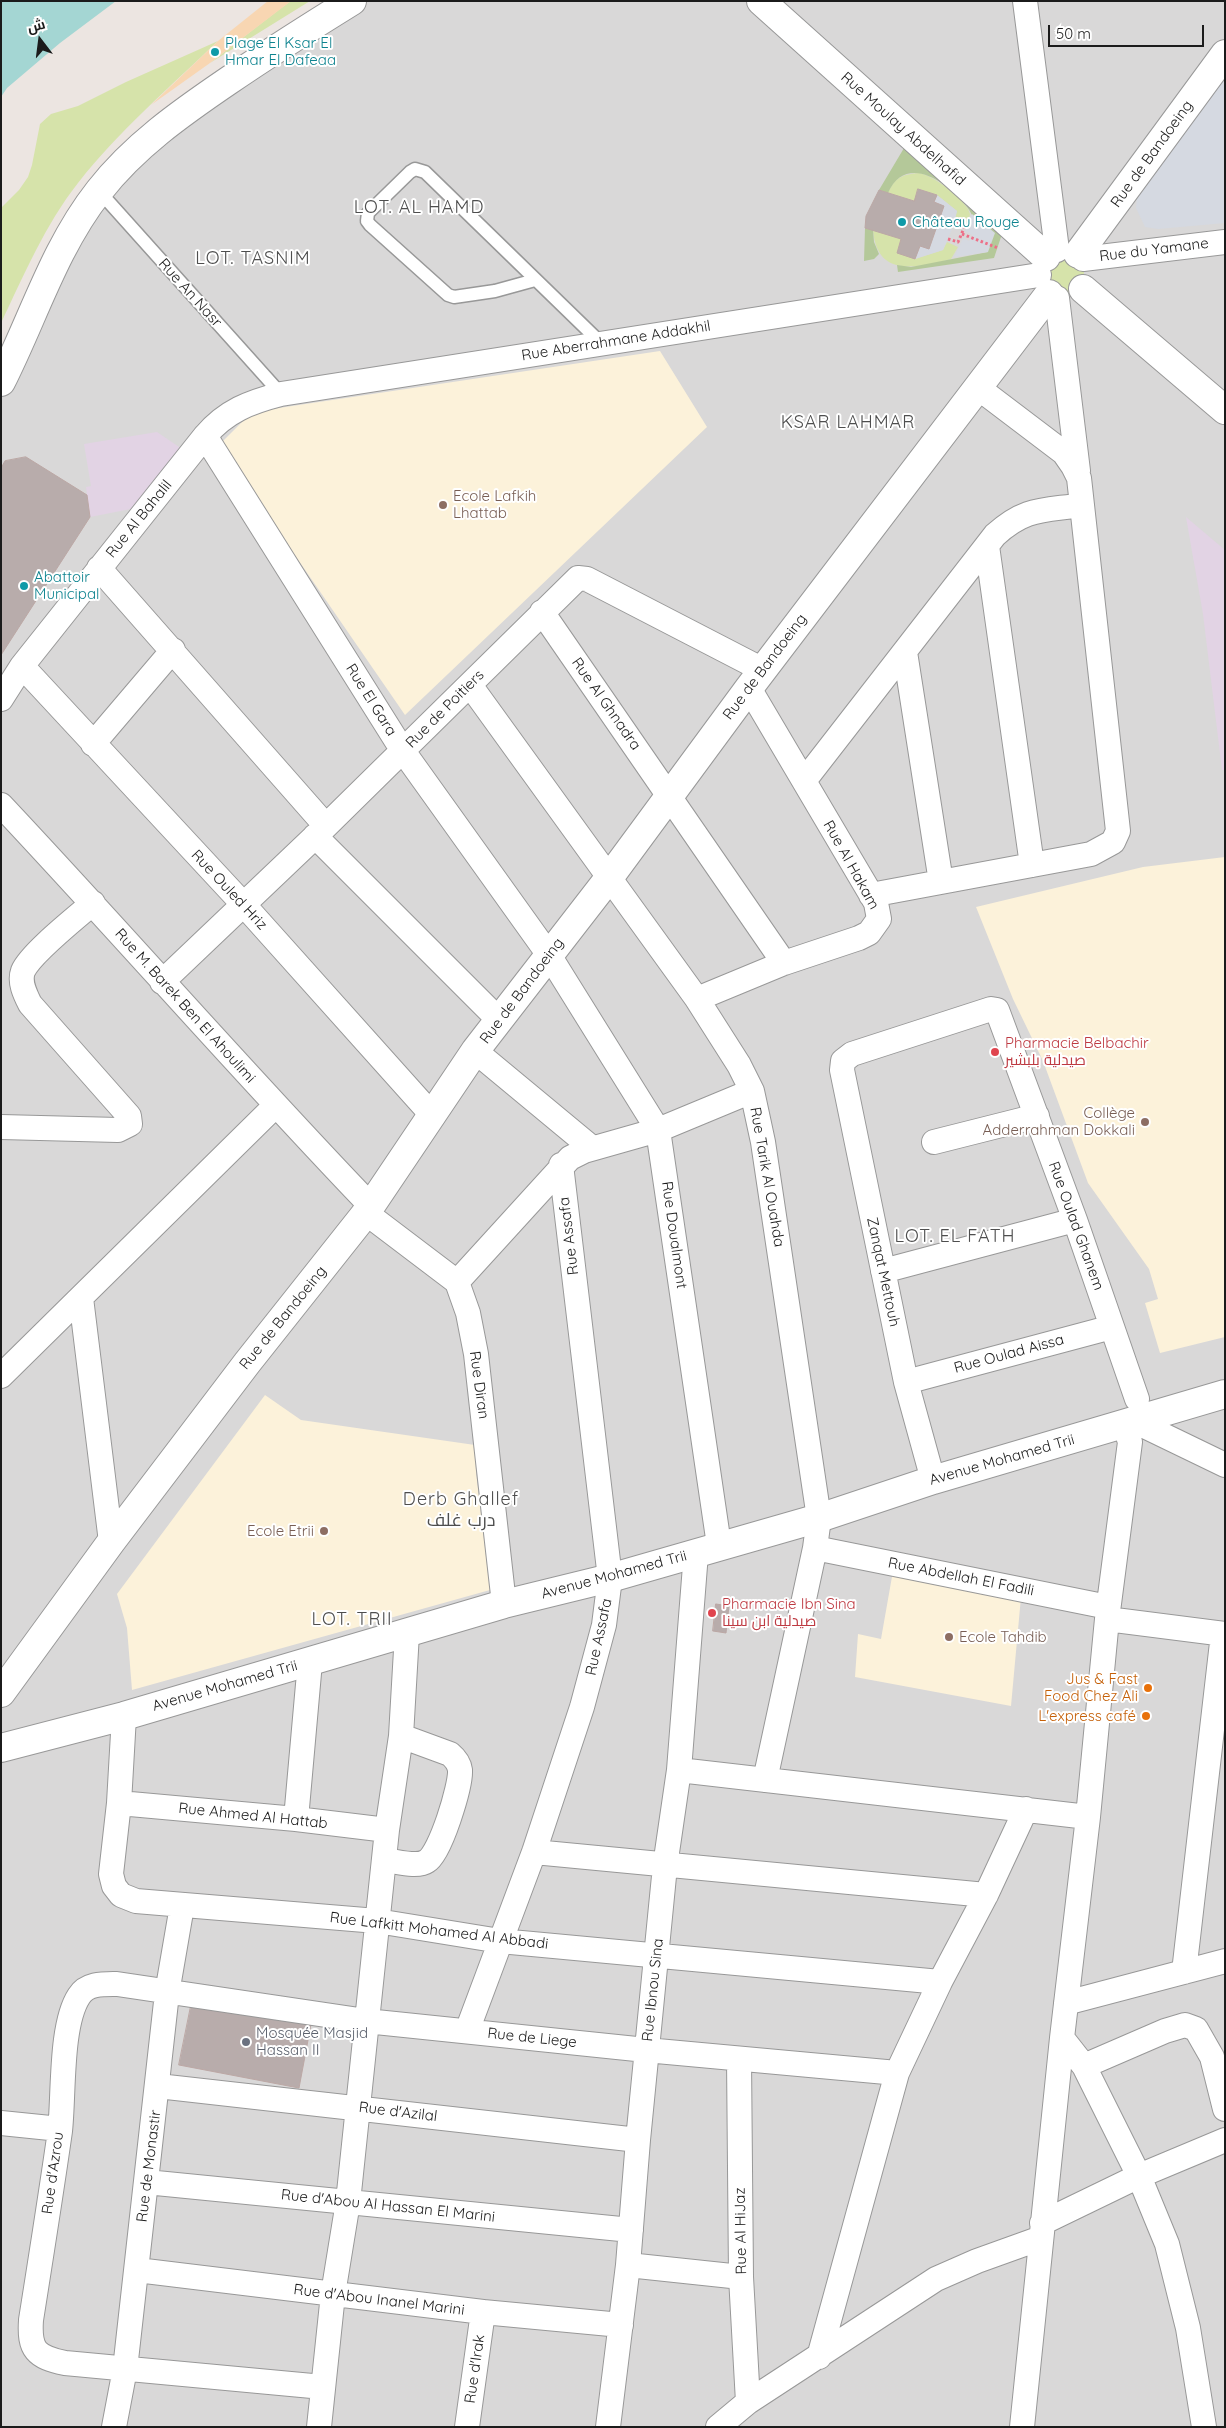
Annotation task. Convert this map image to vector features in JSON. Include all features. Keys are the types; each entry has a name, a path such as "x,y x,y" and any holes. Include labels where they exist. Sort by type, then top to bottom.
{"street":[{"path":"1,382 45,283 70,237 99,191 172,118 288,40 352,1"},
{"name":"Rue Moulay Abdelhafid","path":"761,1 1058,269"},
{"path":"871,895 1091,854 1113,842 1118,831 1058,269 1025,1"},
{"name":"Rue de Bandoeing","path":"1,1693 111,1542 247,1363 369,1210 476,1051 609,878 756,679 977,387 1058,269 1225,54"},
{"name":"Rue du Yamane","path":"1058,269 1225,242"},
{"path":"1058,269 1067,298 1083,289 1225,410"},
{"name":"Rue Aberrahmane Addakhil","path":"205,436 218,421 239,407 281,394 602,344 1058,269"},
{"path":"977,387 1064,453 1074,466 1079,478"},
{"name":"Rue Al Bahalil","path":"1,698 22,666 205,436"},
{"name":"Rue El Gara","path":"205,436 403,751 549,955"},
{"path":"804,781 987,546 1012,520 1026,513 1082,505"},
{"path":"987,546 1032,865"},
{"path":"99,568 173,650 320,831 499,1020"},
{"name":"Rue de Poitiers","path":"162,982 403,751 578,578 584,578 756,679"},
{"name":"Rue Al Ghnadra","path":"542,612 784,963"},
{"path":"93,744 173,650"},
{"path":"905,652 941,882"},
{"name":"Rue Ouled Hriz","path":"22,666 244,904 433,1116"},
{"name":"Rue Al Hakam","path":"696,998 784,963 869,933 879,919 876,903 804,781 756,679"},
{"name":"Rue Tarik Al Ouahda","path":"470,685 696,998 740,1065 752,1090 763,1142 819,1518 765,1780"},
{"name":"Rue M. Barek Ben El Ahoulimi","path":"1,805 93,903 162,982 369,1210"},
{"path":"1,1127 118,1130 130,1124 129,1116 30,1004 23,991 24,970 32,958 93,903"},
{"name":"Rue Doualmont","path":"549,955 658,1130 708,1549"},
{"name":"Rue Oulad Ghanem","path":"844,1061 852,1054 994,1008 999,1013 1112,1327 1132,1415 1107,1613 1088,1817 1041,2230 1022,2427"},
{"path":"476,1051 592,1148"},
{"name":"Zanqat Mettouh","path":"844,1061 842,1070 906,1382 933,1480"},
{"path":"369,1210 457,1282 561,1165 577,1154 658,1130 752,1090"},
{"path":"1,1376 275,1106"},
{"path":"934,1142 1036,1116"},
{"name":"Rue Assafa","path":"467,2030 534,1852 596,1661 604,1625 610,1578 561,1165"},
{"path":"883,1271 1075,1220"},
{"name":"Rue Diran","path":"457,1282 468,1313 476,1354 504,1604"},
{"path":"81,1298 111,1542"},
{"name":"Rue Oulad Aissa","path":"906,1382 1112,1327"},
{"name":"Avenue Mohamed Trii","path":"1,1748 124,1716 504,1604 610,1578 819,1518 1132,1415 1225,1394"},
{"path":"1132,1415 1225,1465"},
{"name":"Rue Abdellah El Fadili","path":"814,1548 1107,1613 1224,1634"},
{"name":"Rue Ibnou Sina","path":"608,2427 628,2265 646,2050 665,1866 680,1770 708,1549"},
{"path":"319,2427 333,2294 348,2202 387,1830 401,1736 407,1633"},
{"path":"1184,1972 1224,1634"},
{"path":"296,1819 310,1662"},
{"name":"Rue Lafkitt Mohamed Al Abbadi","path":"124,1716 119,1803 111,1874 114,1886 121,1896 136,1901 377,1921 500,1941 940,1982"},
{"path":"384,1860 418,1864 426,1862 432,1857 443,1832 459,1780 460,1769 456,1759 450,1754 401,1736"},
{"path":"680,1770 1088,1817"},
{"name":"Rue Ahmed Al Hattab","path":"119,1803 296,1819 387,1830"},
{"path":"819,2356 898,2073 940,1982 986,1895 1026,1809"},
{"path":"534,1852 665,1866 986,1895"},
{"name":"Rue de Monastir","path":"114,2427 125,2369 167,1993 182,1906"},
{"path":"1066,2003 1225,1961"},
{"name":"Rue d'Azrou","path":"167,1993 108,1984 87,1988 79,1994 72,2009 67,2035 60,2129 30,2339 38,2353 46,2359 65,2363 323,2387"},
{"name":"Rue de Liege","path":"167,1993 366,2021 646,2050 898,2073"},
{"path":"1084,2066 1165,2031 1185,2026 1196,2029 1212,2057 1225,2109"},
{"path":"1062,2038 1084,2066 1139,2176 1167,2244 1188,2328 1204,2427"},
{"name":"Rue Al HiJaz","path":"739,2059 741,2277 748,2402"},
{"name":"Rue d'Azilal","path":"158,2086 638,2140"},
{"path":"1,2123 60,2129"},
{"path":"718,2427 748,2402 936,2279 1041,2230 1139,2176 1225,2140"},
{"name":"Rue d'Abou Al Hassan El Marini","path":"146,2182 631,2230"},
{"path":"628,2265 741,2277"},
{"name":"Rue d'Abou Inanel Marini","path":"137,2270 483,2312 621,2325"},
{"name":"Rue d'Irak","path":"467,2427 483,2312"}],"lane":[{"path":"535,280 495,291 454,297 448,295 370,225 368,213 410,172 420,170 425,172 602,344"},
{"name":"Rue An Nasr","path":"99,191 281,394"}],"path":[{"path":"948,239 958,242 962,234 964,225 954,220"},
{"path":"962,234 970,237"}],"shaded area":[{"path":"336,1 1225,1 1225,2427 1,2427 1,355 72,210"},
{"path":"1225,72 1225,223 1158,229 1145,227 1136,208 1137,197"},
{"path":"937,195 957,211 954,224 943,250 915,259 920,246 929,249 944,206 934,202"},
{"path":"972,214 995,233 988,252 954,257 963,238 969,241 972,235 965,231"},
{"name":"Ecole Lafkih Lhattab","path":"660,351 707,427 405,715 219,445 252,412"},
{"path":"157,432 185,451 141,507 90,517 86,487 91,486 84,444"},
{"path":"1186,517 1225,550 1225,770 1222,770 1203,614"},
{"name":"Collège Adderrahman Dokkali","path":"1225,857 1225,1337 1160,1353 1145,1303 1158,1299 1149,1269 1088,1183 1043,1061 1013,999 976,907 1143,867"},
{"name":"Ecole Etrii","path":"265,1395 301,1420 475,1445 476,1472 490,1590 132,1690 127,1628 117,1594"},
{"name":"Ecole Tahdib","path":"893,1571 1021,1597 1011,1706 855,1677 858,1634 881,1639"}],"green space":[{"path":"291,1 310,1 210,63 281,8"},
{"path":"218,41 110,145 78,183 45,233 1,323 1,208 19,190 28,177 40,124 51,114 78,106 126,82"},
{"path":"907,143 1003,231 994,258 898,272 897,265 911,267 988,252 970,211 950,189 939,181 916,173 905,175 896,181 888,193 879,190"},
{"path":"919,173 941,183 956,195 970,214 968,223 955,218 957,211 937,195 919,189 914,201 888,193 896,180 908,174"},
{"path":"865,228 873,230 874,242 879,254 874,259 864,261"},
{"path":"873,230 901,239 915,259 943,250 947,242 958,247 951,259 925,265 900,266 890,263 882,256 876,245"},
{"path":"1062,254 1084,267 1082,281 1078,288 1066,295 1045,284 1046,265"}],"sand":[{"name":"Plage El Ksar El Hmar El Dafeaa","path":"268,1 291,1 151,105 218,41"}],"water":[{"path":"1,1 116,1 60,43 7,88 1,97"}],"building":[{"name":"Château Rouge","path":"918,189 937,195 934,202 944,206 929,249 920,246 915,259 897,253 901,239 865,228 866,216 879,190 914,201"},
{"name":"Abattoir Municipal","path":"26,457 87,495 90,517 1,655 1,468 5,461"},
{"path":"716,1604 729,1606 726,1633 713,1631"},
{"name":"Mosquée Masjid Hassan II","path":"192,2001 312,2019 299,2088 179,2065"}],"place":[{"name":"Plage El Ksar El Hmar El Dafeaa","path":"215,52"},
{"name":"Château Rouge","path":"902,222"},
{"name":"Ecole Lafkih Lhattab","path":"443,505"},
{"name":"Abattoir Municipal","path":"24,586"},
{"name":"Pharmacie Belbachir صيدلية بلبشير","path":"995,1052"},
{"name":"Collège Adderrahman Dokkali","path":"1145,1122"},
{"name":"Ecole Etrii","path":"324,1531"},
{"name":"Pharmacie Ibn Sina صيدلية ابن سينا","path":"712,1613"},
{"name":"Ecole Tahdib","path":"949,1637"},
{"name":"Jus & Fast Food Chez Ali","path":"1148,1688"},
{"name":"L'express café","path":"1146,1716"},
{"name":"Mosquée Masjid Hassan II","path":"246,2042"}],"district":[{"name":"LOT. AL HAMD","path":"419,208"},
{"name":"LOT. TASNIM","path":"253,259"},
{"name":"KSAR LAHMAR","path":"848,423"},
{"name":"LOT. EL FATH","path":"955,1237"},
{"name":"Derb Ghallef درب غلف","path":"461,1510"},
{"name":"LOT. TRII","path":"352,1620"}]}
